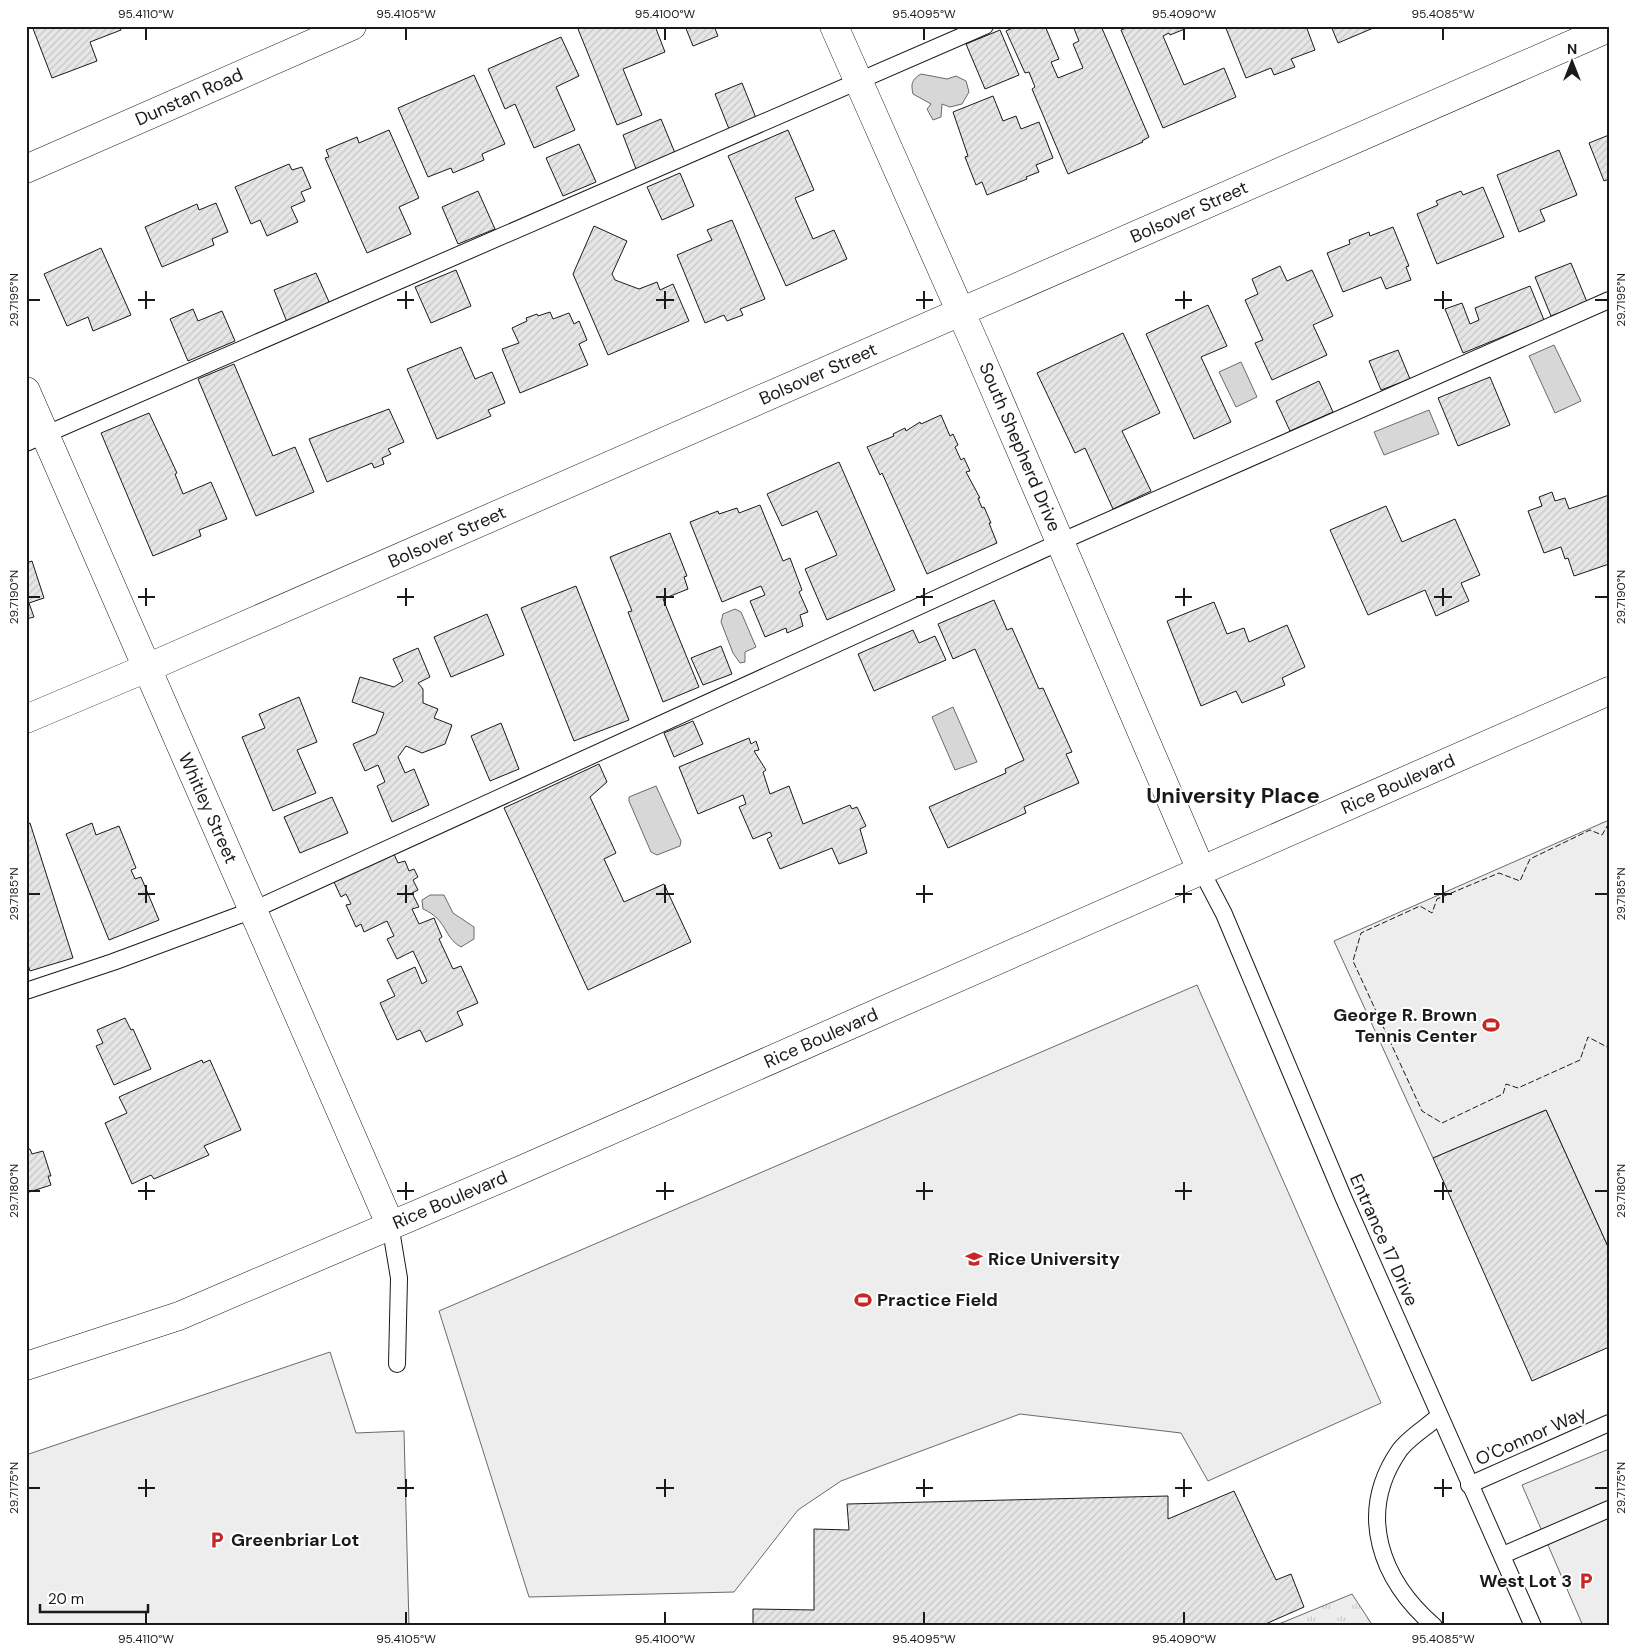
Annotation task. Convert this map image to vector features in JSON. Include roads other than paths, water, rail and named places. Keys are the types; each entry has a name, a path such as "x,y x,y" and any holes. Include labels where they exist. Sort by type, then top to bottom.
{"street":[{"name":"Dunstan Road","path":"26,168 352,26"},
{"name":"South Shepherd Drive","path":"834,26 961,312 1201,870"},
{"name":"Bolsover Street","path":"26,719 147,668 1609,28"},
{"name":"Whitley Street","path":"26,391 36,439 147,668 390,1224"},
{"name":"Rice Boulevard","path":"26,1366 179,1316 390,1224 523,1169 1609,692"}],"lane":[{"path":"36,439 985,26"},
{"path":"26,991 113,962 253,910 1060,542 1609,300"},
{"name":"Entrance 17 Drive","path":"1201,870 1224,914 1344,1199 1469,1485 1503,1555 1529,1624"},
{"path":"390,1224 399,1278 397,1364"},
{"path":"1434,1626 1417,1611 1398,1586 1383,1558 1378,1529 1379,1500 1387,1472 1400,1449 1439,1416"},
{"name":"O'Connor Way","path":"1469,1485 1609,1423"},
{"path":"1503,1555 1609,1509"}],"place":[{"name":"George R. Brown Tennis Center","path":"1491,1025"},
{"name":"Rice University","path":"974,1259"},
{"name":"Practice Field","path":"863,1300"},
{"name":"Greenbriar Lot","path":"217,1540"},
{"name":"West Lot 3","path":"1586,1581"}],"district":[{"name":"University Place","path":"1233,795"}]}
